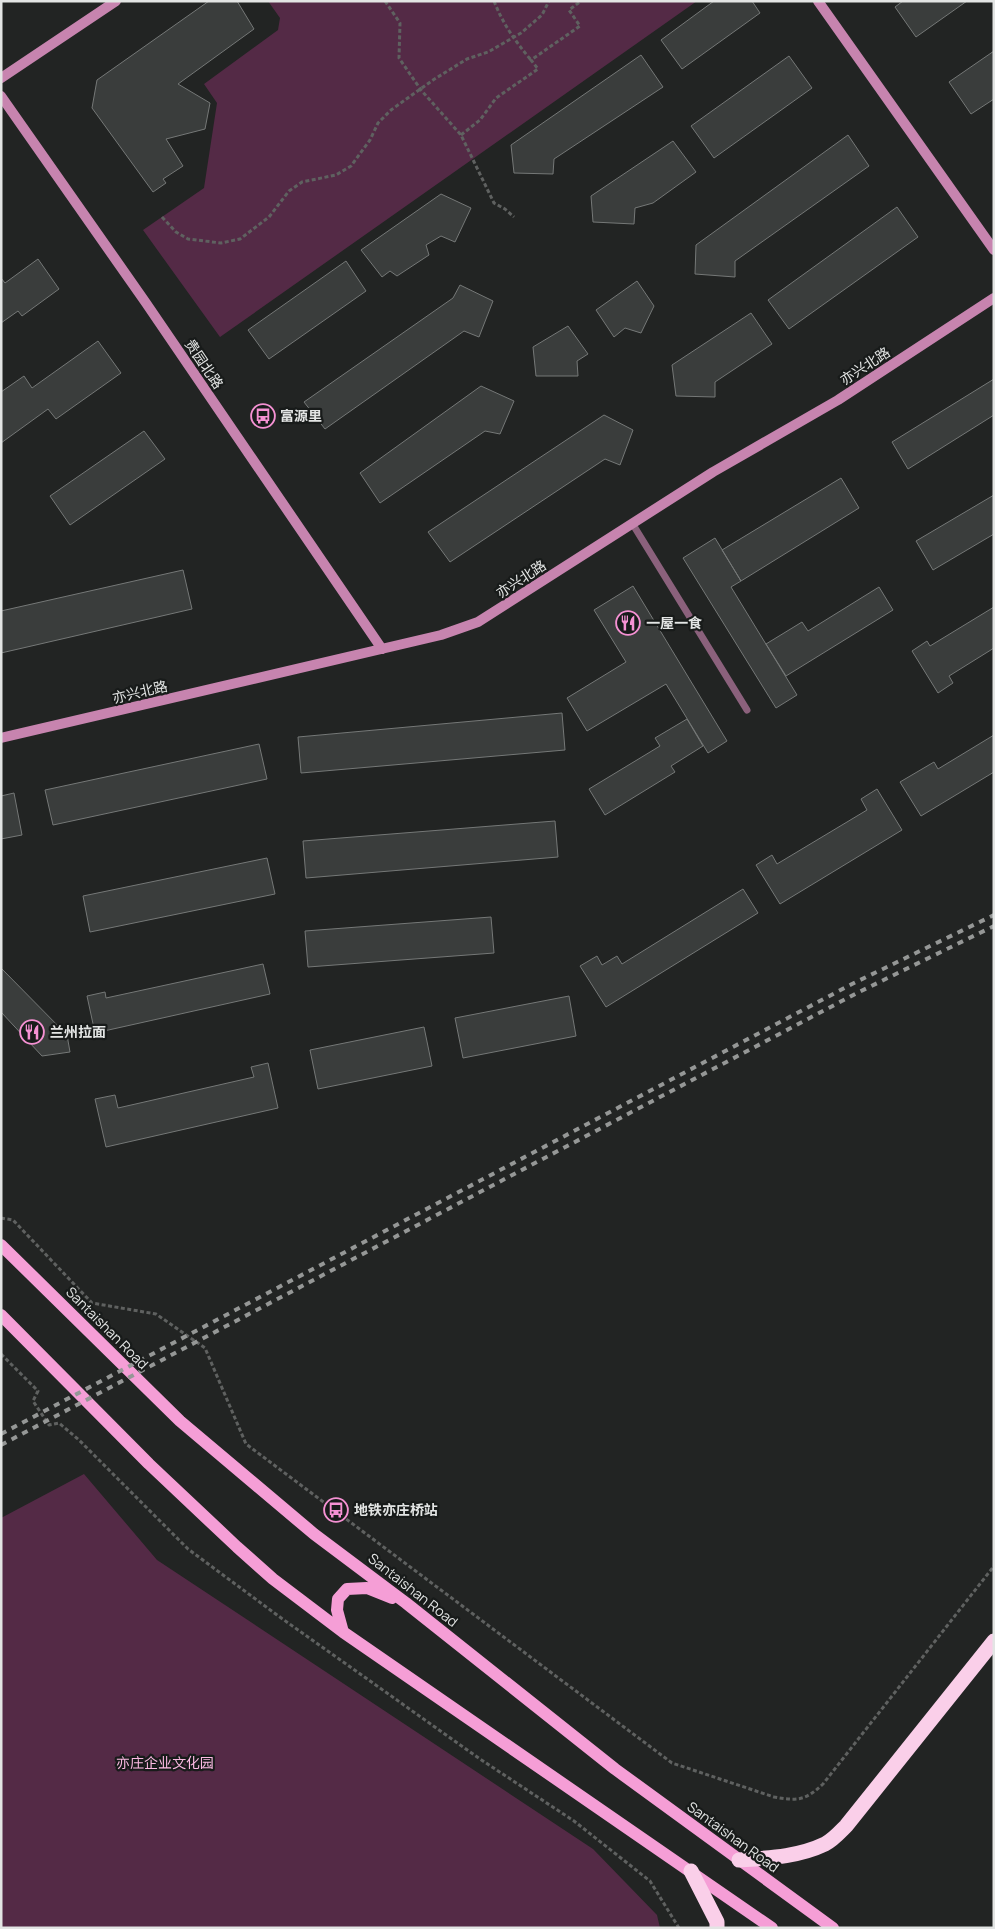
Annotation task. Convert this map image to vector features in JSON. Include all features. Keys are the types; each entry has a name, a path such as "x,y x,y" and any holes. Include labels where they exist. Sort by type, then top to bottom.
{"highway":[{"path":"739,1860 802,1853 827,1844 846,1826 994,1641"},
{"path":"691,1871 717,1922 717,1928"}],"main road":[{"name":"Santaishan Road","path":"1,1245 180,1422 314,1534 406,1603 615,1770 833,1928"},
{"path":"1,1315 149,1464 273,1579 343,1632 772,1928"},
{"path":"343,1632 338,1610 338,1599 347,1589 367,1588 406,1603"}],"street":[{"path":"1,78 116,1"},
{"path":"818,1 994,250"},
{"name":"贵园北路","path":"1,96 382,649"},
{"name":"亦兴北路","path":"1,738 440,635 478,622 713,472 838,400 994,298"}],"lane":[{"path":"632,523 746,710"}],"path":[{"path":"385,1 400,23 399,58 421,90 461,136 494,203 506,208 514,217"},
{"path":"461,136 480,120 496,98 538,69 513,38 494,1"},
{"path":"162,217 176,232 188,239 221,243 240,239 269,217 289,191 302,182 336,175 351,166 370,140 378,123 391,110 433,80 467,59 488,52 513,38 542,15 549,1"},
{"path":"531,60 580,26 569,10 581,1"},
{"path":"1,1218 13,1220 92,1304 156,1314 205,1348 246,1444 672,1763 774,1797 790,1800 803,1799 813,1794 823,1784 994,1566"},
{"path":"1,1354 38,1391 33,1400 49,1425 59,1423 79,1440 188,1549 277,1615 480,1759 574,1821 650,1881 680,1928"}],"green space":[{"path":"268,1 697,1 220,337 143,230 204,188 217,103 204,84 278,30 280,18"},
{"name":"亦庄企业文化园","path":"84,1474 157,1560 593,1849 657,1915 660,1928 1,1928 1,1518"}],"building":[{"path":"209,1 237,1 254,29 178,84 210,103 205,129 166,139 183,166 163,179 166,183 153,192 92,108 97,80"},
{"path":"714,1 752,1 760,13 682,69 661,40"},
{"path":"903,1 967,1 916,37 895,7"},
{"path":"994,51 994,99 971,114 949,82"},
{"path":"641,55 663,87 554,159 553,174 514,173 511,145"},
{"path":"789,56 812,88 714,158 691,126"},
{"path":"848,135 869,166 735,261 735,277 695,274 696,245"},
{"path":"673,141 696,172 653,203 635,208 634,224 593,222 591,196"},
{"path":"441,194 471,208 455,242 441,236 426,245 429,255 397,276 390,271 382,277 361,250"},
{"path":"897,207 918,237 789,329 768,300"},
{"path":"38,259 59,289 22,316 18,311 1,323 1,278 5,283"},
{"path":"346,261 366,291 269,359 248,330"},
{"path":"637,281 654,306 641,333 625,328 614,337 596,310"},
{"path":"460,285 493,301 479,337 464,331 325,429 304,402 453,298"},
{"path":"751,313 772,344 715,382 715,397 676,396 672,365"},
{"path":"568,326 588,354 577,361 578,376 536,376 533,347"},
{"path":"98,341 121,373 56,419 48,409 1,443 1,392 24,376 32,388"},
{"path":"994,379 994,415 908,469 892,442"},
{"path":"481,386 514,401 500,434 485,431 380,503 360,473"},
{"path":"604,415 633,430 620,465 605,459 450,562 428,532"},
{"path":"144,431 165,459 70,525 50,496"},
{"path":"841,478 859,508 741,581 722,550"},
{"path":"994,495 994,534 933,570 916,541"},
{"path":"715,538 741,581 731,587 797,695 776,708 683,558"},
{"path":"183,570 192,609 1,653 1,611"},
{"path":"633,586 727,741 708,753 666,684 587,731 567,698 626,662 594,610"},
{"path":"879,587 893,610 786,676 766,644 802,622 808,631"},
{"path":"994,607 994,648 949,676 953,683 938,693 912,651 927,641 930,646"},
{"path":"562,713 565,750 301,773 298,737"},
{"path":"687,719 703,746 671,766 675,772 605,815 589,789 660,746 655,738"},
{"path":"994,735 994,772 921,816 900,782 934,762 938,769"},
{"path":"259,744 267,779 53,825 45,790"},
{"path":"877,789 902,830 780,904 756,865 772,855 777,864 867,810 861,799"},
{"path":"14,793 22,835 1,839 1,796"},
{"path":"555,821 558,857 306,878 303,841"},
{"path":"267,858 275,894 90,932 83,896"},
{"path":"743,889 758,913 606,1007 580,966 597,956 602,965 617,956 622,964"},
{"path":"491,917 494,953 308,967 305,931"},
{"path":"263,964 270,994 95,1033 87,996 105,992 106,998"},
{"path":"1,968 67,1035 70,1052 42,1056 1,1012"},
{"path":"569,996 576,1036 463,1058 455,1018"},
{"path":"424,1027 432,1066 318,1089 310,1050"},
{"path":"268,1063 278,1108 106,1147 95,1099 115,1095 118,1108 254,1077 251,1067"}],"railway":[{"path":"1,1434 852,984 994,915"},
{"path":"1,1445 857,993 994,926"}],"place":[{"name":"富源里","path":"263,416"},
{"name":"一屋一食","path":"628,623"},
{"name":"兰州拉面","path":"32,1032"},
{"name":"地铁亦庄桥站","path":"336,1510"}]}
